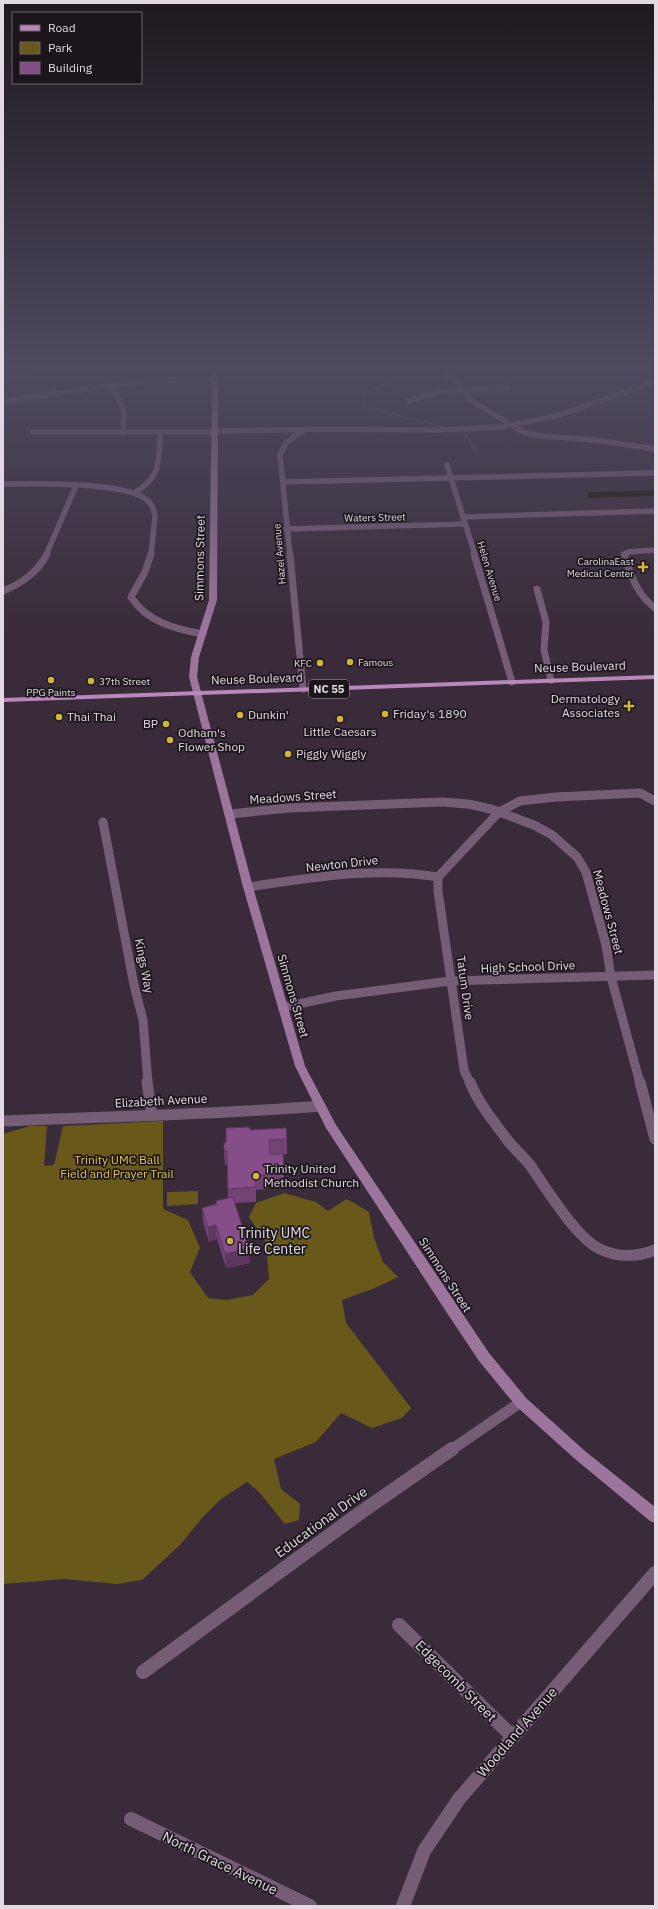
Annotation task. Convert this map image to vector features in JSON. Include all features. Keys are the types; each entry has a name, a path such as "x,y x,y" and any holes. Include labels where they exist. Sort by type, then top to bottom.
{"main road":[{"name":"Neuse Boulevard","path":"3,700 655,677"}],"street":[{"path":"134,493 149,483 157,465 158,456"},
{"name":"Simmons Street","path":"214,456 213,600 210,617 196,649 193,664 196,693 230,814 248,887 300,1066 332,1128 484,1357 521,1402 580,1456 655,1516"},
{"name":"Hazel Avenue","path":"280,456 286,529 303,689"},
{"name":"Helen Avenue","path":"446,465 498,631 512,682"},
{"path":"283,482 655,473"},
{"path":"3,484 100,487 134,493 144,497 151,503 154,510 153,539 150,559 131,597 135,606 168,626 182,631 203,634"},
{"path":"3,591 11,589 26,580 43,564 76,486"},
{"path":"462,517 655,511"},
{"name":"Waters Street","path":"286,529 465,524"},
{"path":"655,550 628,552 624,555 638,590 647,602 655,608"},
{"path":"537,589 546,622 544,650 551,680"},
{"path":"438,876 499,812 520,801 556,797 640,793 655,801"},
{"name":"Meadows Street","path":"230,814 289,808 442,802 468,804 499,812 534,825 552,835 577,857 583,866 591,889 606,944 611,977 655,1138"},
{"name":"Kings Way","path":"103,822 134,985 143,1020 145,1065 152,1115"},
{"name":"Newton Drive","path":"248,887 382,871 418,872 438,876"},
{"name":"Tatum Drive","path":"438,876 439,908 464,1070 473,1090 506,1139 529,1164 547,1191 582,1235 601,1250 618,1255 639,1256 655,1250"},
{"name":"High School Drive","path":"284,1007 345,995 450,981 655,975"},
{"name":"Elizabeth Avenue","path":"3,1121 233,1110 264,1111 320,1106"},
{"name":"Educational Drive","path":"143,1672 360,1513 521,1402"},
{"name":"Woodland Avenue","path":"403,1906 424,1850 459,1800 655,1573"},
{"name":"Edgecomb Street","path":"399,1626 513,1737"},
{"name":"North Grace Avenue","path":"131,1819 310,1906"}],"green space":[{"name":"Trinity UMC Ball Field and Prayer Trail","path":"163,1121 163,1209 188,1220 200,1248 190,1272 208,1298 226,1300 253,1295 269,1279 266,1243 249,1217 256,1203 284,1193 316,1202 328,1211 347,1199 369,1212 374,1238 383,1262 398,1277 375,1288 342,1300 346,1323 411,1408 402,1418 372,1428 341,1413 316,1442 274,1459 281,1489 300,1504 299,1520 285,1524 259,1492 247,1482 221,1499 201,1519 181,1544 142,1580 117,1584 64,1579 3,1584 3,1134 30,1126 47,1126 44,1166 54,1165 63,1126"},
{"path":"198,1191 198,1204 167,1206 167,1192"}],"building":[{"name":"Trinity United Methodist Church","path":"250,1127 250,1130 286,1128 287,1139 269,1140 270,1154 283,1154 284,1169 267,1170 267,1175 255,1175 256,1187 228,1189 227,1151 224,1151 224,1143 226,1143 226,1128"},
{"path":"233,1197 249,1248 225,1254 216,1225 208,1227 202,1208 217,1204 216,1201"}],"waterway":[{"path":"590,495 655,493"}],"place":[{"name":"CarolinaEast Medical Center","path":"643,567"},
{"name":"Famous","path":"350,662"},
{"name":"KFC","path":"320,663"},
{"name":"PPG Paints","path":"51,680"},
{"name":"37th Street","path":"91,681"},
{"name":"Dermatology Associates","path":"629,706"},
{"name":"Friday's 1890","path":"385,714"},
{"name":"Dunkin'","path":"240,715"},
{"name":"Thai Thai","path":"59,717"},
{"name":"Little Caesars","path":"340,719"},
{"name":"BP","path":"166,724"},
{"name":"Odham's Flower Shop","path":"170,740"},
{"name":"Piggly Wiggly","path":"288,754"},
{"name":"Trinity United Methodist Church","path":"256,1176"},
{"name":"Trinity UMC Life Center","path":"230,1241"}]}
